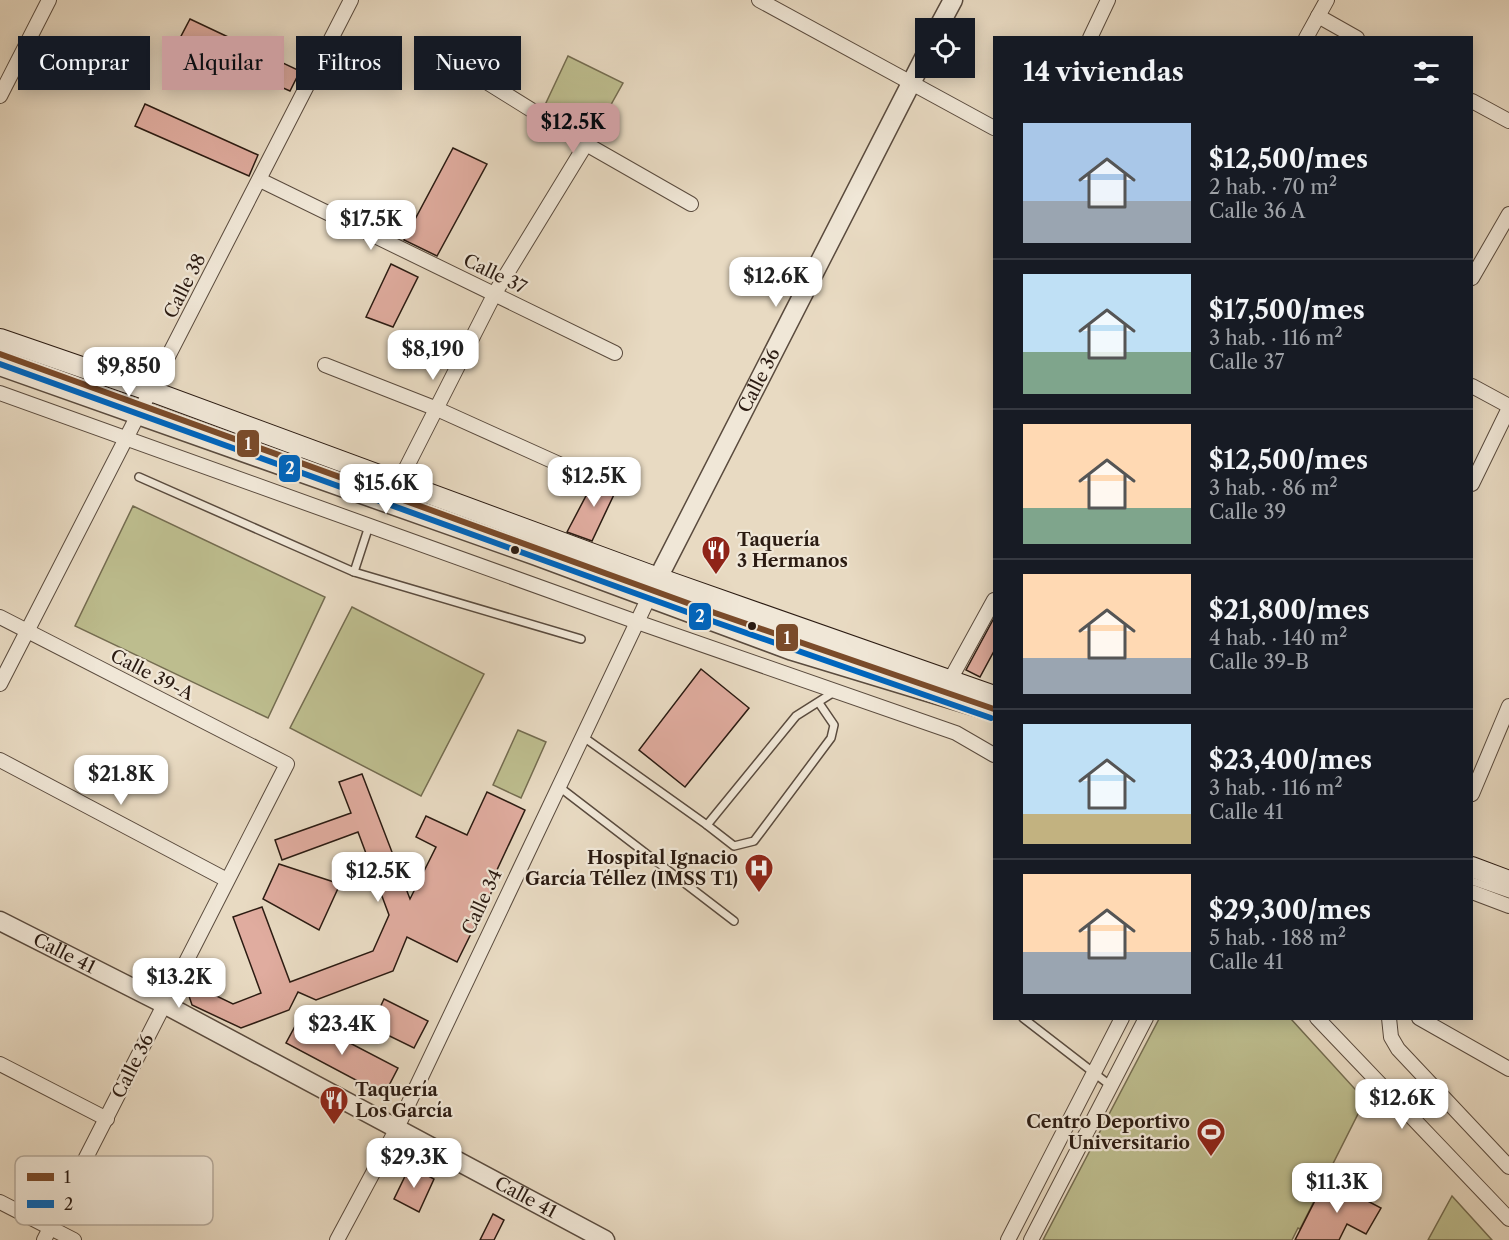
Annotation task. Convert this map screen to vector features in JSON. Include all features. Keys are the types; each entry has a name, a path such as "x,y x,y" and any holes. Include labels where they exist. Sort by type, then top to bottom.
{"main road":[{"path":"0,339 147,398 399,482 655,584 993,696"},
{"path":"1473,867 1509,880"}],"street":[{"path":"0,96 49,0"},
{"name":"Calle 38","path":"0,684 351,0"},
{"path":"759,0 993,127"},
{"path":"943,18 953,0"},
{"path":"1091,36 1108,0"},
{"path":"1307,36 1327,0"},
{"path":"1318,16 1354,36"},
{"name":"Calle 36","path":"655,584 915,75"},
{"path":"499,90 586,144 691,204"},
{"path":"1473,102 1509,121"},
{"path":"399,482 495,294 586,144"},
{"name":"Calle 37","path":"260,180 615,353"},
{"path":"1473,276 1509,214"},
{"path":"325,365 437,409 559,464"},
{"path":"1473,387 1509,407 1473,482"},
{"path":"0,393 637,622 837,690 987,746"},
{"name":"Calle 34","path":"337,1240 396,1130 655,584"},
{"path":"950,680 993,602"},
{"name":"Calle 39-A","path":"0,617 287,764"},
{"path":"1473,792 1509,706"},
{"path":"0,760 227,880"},
{"name":"Calle 36","path":"87,1156 287,764"},
{"path":"1473,892 1509,906"},
{"name":"Calle 41","path":"0,921 164,1004 605,1240"},
{"path":"1008,1240 1121,1020"},
{"path":"1031,1240 1145,1020"},
{"path":"1319,1020 1509,1219"},
{"path":"1389,1020 1391,1037 1398,1049 1509,1167"},
{"path":"1423,1020 1509,1069"},
{"path":"0,1064 106,1119"},
{"path":"0,1202 15,1212"},
{"path":"34,1225 47,1234 74,1240"}],"lane":[{"path":"0,354 147,398 993,709"},
{"path":"0,372 534,561 790,656 993,718"},
{"path":"139,477 354,572 581,639"},
{"path":"354,572 369,526"},
{"path":"707,825 796,716 819,704 837,690"},
{"path":"582,736 734,846 754,841 831,738 834,724 819,704"},
{"path":"558,786 734,921"},
{"path":"1473,881 1509,894"},
{"path":"1026,1020 1111,1086"}],"green space":[{"path":"568,56 623,83 594,135 545,105"},
{"path":"133,506 325,597 268,718 75,626"},
{"path":"352,607 484,674 421,796 290,728"},
{"path":"518,730 546,742 521,798 493,785"},
{"name":"Centro Deportivo Universitario","path":"1158,1020 1292,1020 1365,1100 1300,1229 1298,1228 1292,1240 1043,1240"},
{"path":"1452,1196 1492,1240 1428,1240"}],"building":[{"path":"190,19 226,36 181,36"},
{"path":"284,63 296,69 296,79 290,91 284,88"},
{"path":"145,104 258,155 249,176 135,126"},
{"path":"453,148 487,164 437,256 404,240"},
{"path":"391,264 418,277 393,327 366,317"},
{"path":"598,473 619,484 592,541 567,532"},
{"path":"993,620 993,653 980,677 966,670"},
{"path":"701,669 749,708 685,787 639,750"},
{"path":"362,774 410,899 436,847 416,837 426,816 467,835 487,792 525,810 489,887 493,889 457,962 407,937 393,971 316,1000 298,992 289,1010 241,1028 192,1005 189,996 201,969 214,975 206,991 233,1004 261,993 233,917 262,907 290,982 373,951 389,915 358,832 282,860 275,840 351,813 339,782"},
{"path":"279,864 340,884 319,930 263,899"},
{"path":"384,999 428,1021 414,1048 371,1027"},
{"path":"300,1017 398,1068 384,1095 286,1043"},
{"path":"410,1166 434,1179 419,1212 394,1199"},
{"path":"1326,1179 1381,1208 1366,1234 1347,1224 1339,1240 1295,1240"},
{"path":"493,1214 504,1220 494,1240 480,1240"}],"transit line":[{"name":"1","path":"0,354 715,613 993,709"},
{"name":"2","path":"0,364 712,621 991,718"}],"place":[{"name":"Taquería 3 Hermanos","path":"716,576"},
{"name":"Hospital Ignacio García Téllez (IMSS T1)","path":"759,894"},
{"name":"Taquería Los García","path":"334,1126"},
{"name":"Centro Deportivo Universitario","path":"1211,1158"}]}
